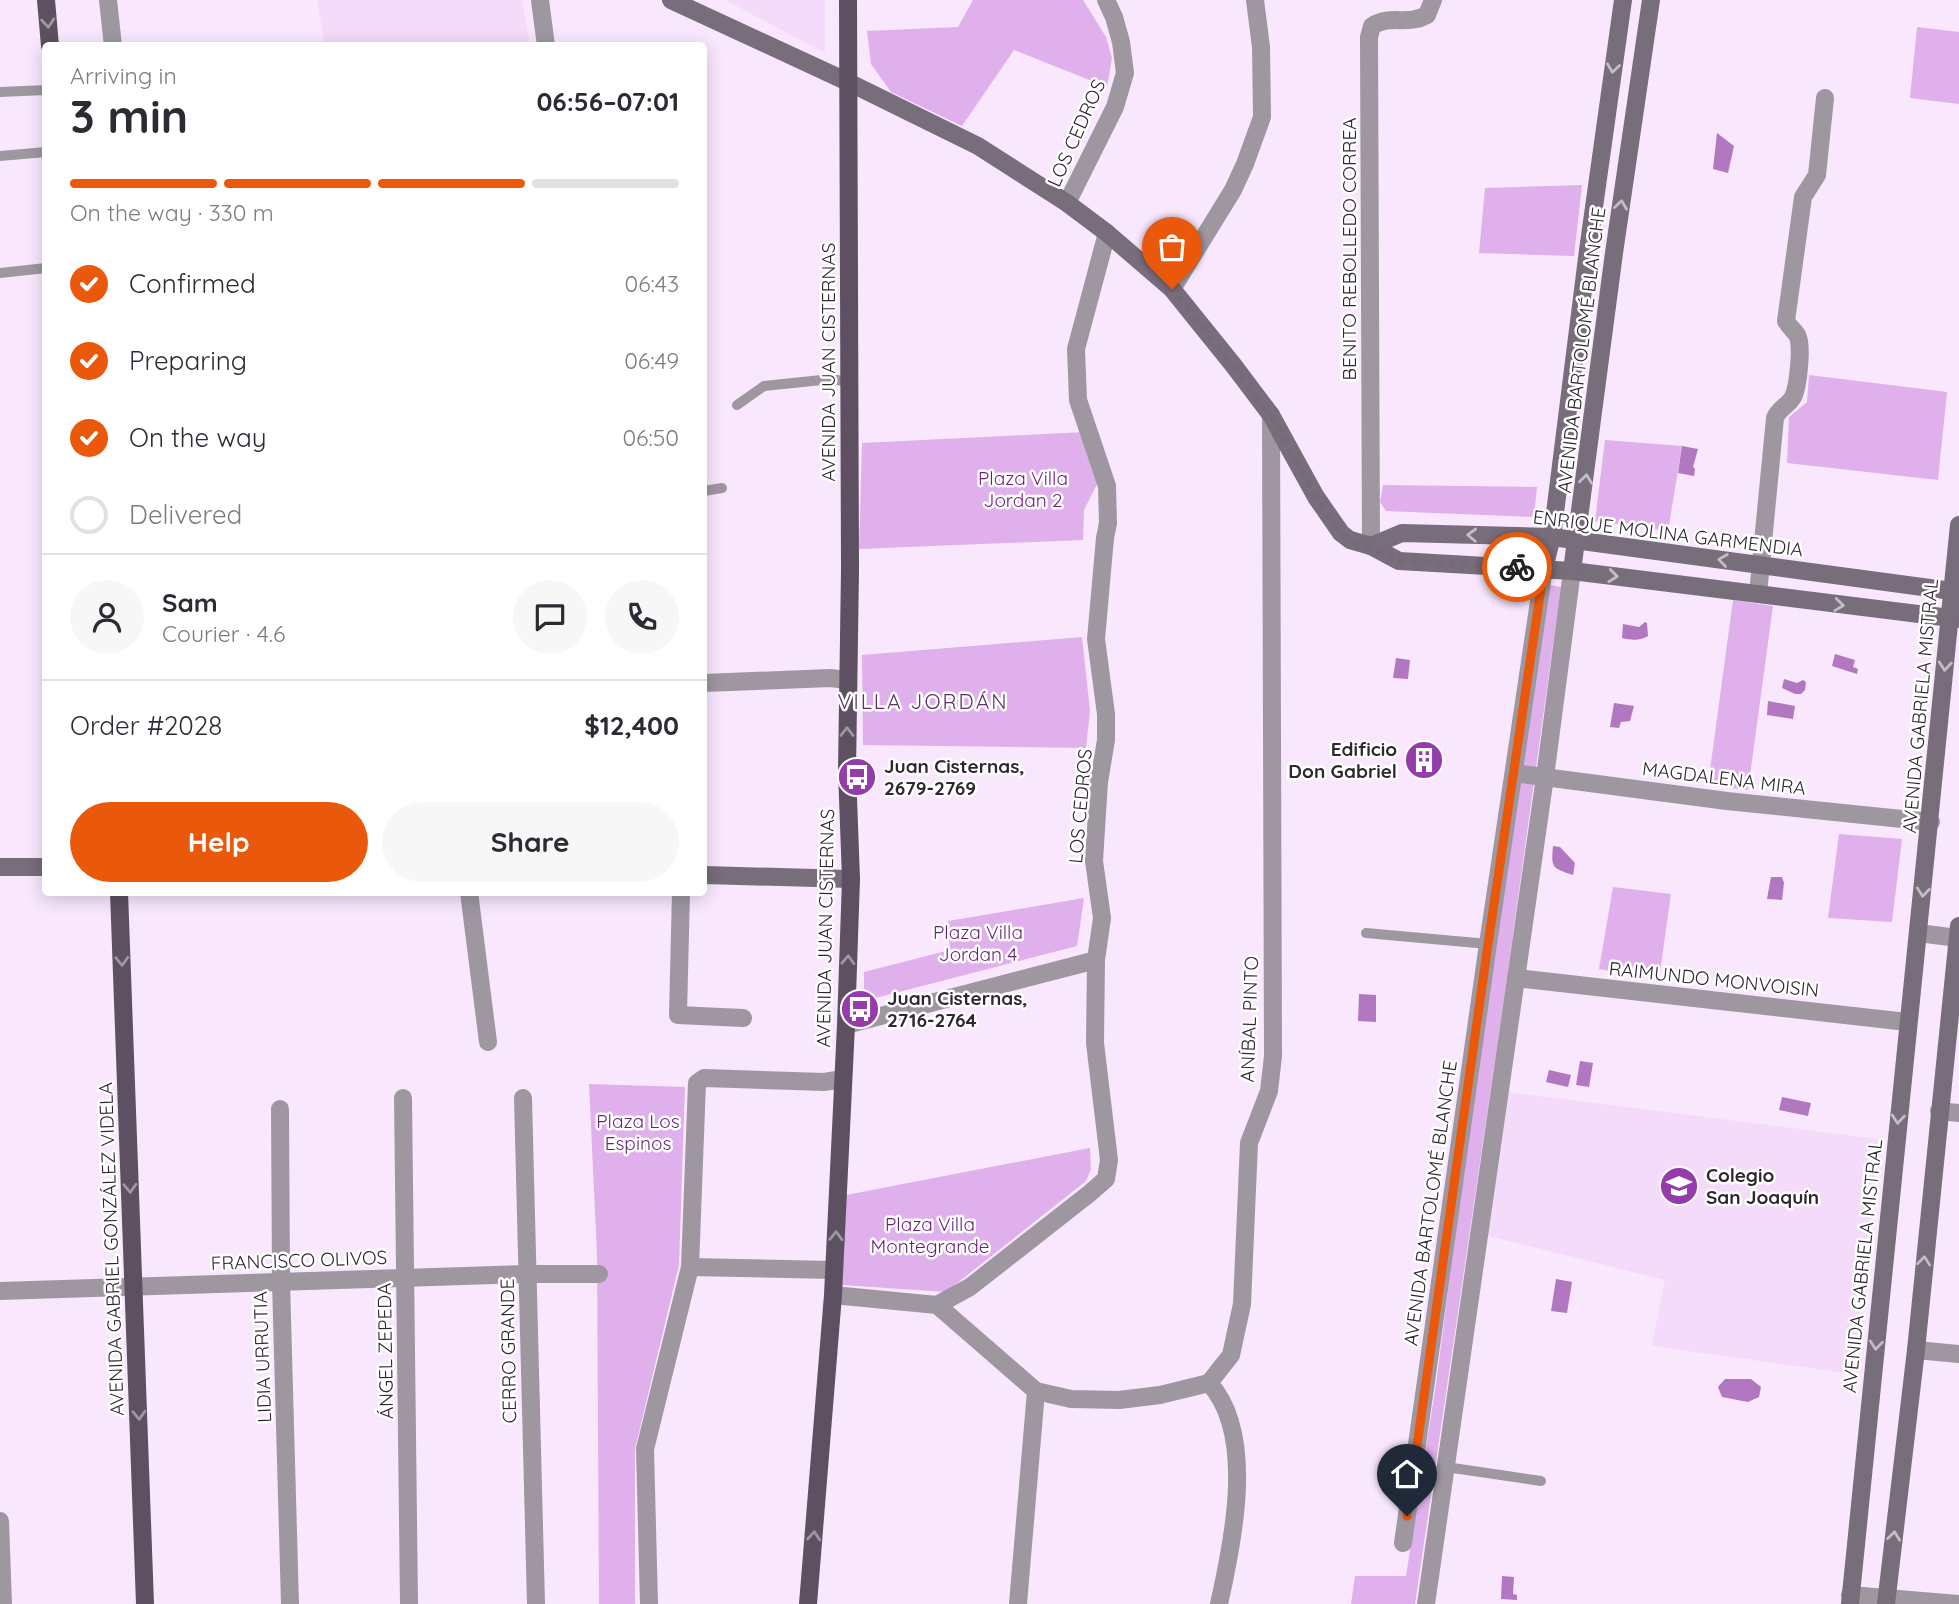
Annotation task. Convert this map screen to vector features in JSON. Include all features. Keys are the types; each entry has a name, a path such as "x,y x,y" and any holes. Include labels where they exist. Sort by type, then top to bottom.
{"main road":[{"path":"46,0 50,42"},
{"path":"671,0 978,146 1068,203 1107,233 1172,289 1271,415 1316,497 1341,533 1350,540 1371,546 1399,561 1544,568 1954,619"},
{"name":"AVENIDA JUAN CISTERNAS","path":"808,1604 833,1296 851,879 847,771 850,570 848,0"},
{"name":"AVENIDA BARTOLOMÉ BLANCHE","path":"1544,568 1552,537 1623,0"},
{"name":"AVENIDA BARTOLOMÉ BLANCHE","path":"1572,571 1651,0"},
{"path":"1588,250 1614,253"},
{"name":"AVENIDA GABRIELA MISTRAL","path":"1850,1600 1907,1022 1954,619 1959,525"},
{"name":"ENRIQUE MOLINA GARMENDIA","path":"1371,546 1402,533 1552,537 1956,593"},
{"path":"0,867 42,867"},
{"path":"707,875 851,879"},
{"name":"AVENIDA GABRIEL GONZÁLEZ VIDELA","path":"119,896 145,1604"},
{"path":"1886,1601 1916,1350 1958,932"}],"street":[{"path":"108,0 113,42"},
{"path":"540,0 545,42"},
{"name":"LOS CEDROS","path":"1068,203 1115,107 1125,73 1121,42 1114,17 1105,0"},
{"path":"1172,289 1233,190 1262,117 1261,47 1255,0"},
{"name":"BENITO REBOLLEDO CORREA","path":"1371,546 1369,37 1372,26 1382,20 1417,20 1427,15 1433,0"},
{"path":"1758,594 1774,418 1795,393 1800,348 1798,336 1786,321 1802,197 1817,175 1825,98"},
{"name":"LOS CEDROS","path":"937,1305 970,1287 1106,1179 1109,1160 1095,1043 1096,960 1102,918 1094,861 1099,782 1106,740 1106,714 1097,639 1108,523 1107,486 1078,400 1076,349 1107,233"},
{"name":"ANÍBAL PINTO","path":"1209,1382 1231,1355 1242,1304 1249,1143 1269,1091 1273,1056 1271,415"},
{"name":"AVENIDA BARTOLOMÉ BLANCHE","path":"1403,1543 1544,568"},
{"name":"AVENIDA BARTOLOMÉ BLANCHE","path":"1426,1604 1572,571"},
{"path":"707,683 830,678 848,680"},
{"name":"MAGDALENA MIRA","path":"1514,773 1727,801 1931,822"},
{"path":"1500,870 1531,872"},
{"path":"470,896 488,1042"},
{"path":"681,896 678,1015 743,1017"},
{"path":"1918,933 1958,932"},
{"path":"846,1025 1096,960"},
{"name":"RAIMUNDO MONVOISIN","path":"1516,978 1907,1022"},
{"path":"649,1604 645,1449 690,1267 697,1083 704,1078 824,1082 843,1079"},
{"name":"ÁNGEL ZEPEDA","path":"403,1098 409,1604"},
{"name":"CERRO GRANDE","path":"523,1098 536,1604"},
{"name":"LIDIA URRUTIA","path":"280,1109 281,1282 290,1604"},
{"path":"1939,1111 1959,1113"},
{"path":"690,1267 834,1270"},
{"name":"FRANCISCO OLIVOS","path":"0,1291 599,1274"},
{"path":"833,1296 937,1305 1036,1391 1072,1399 1119,1400 1160,1395 1209,1382 1220,1395 1231,1427 1237,1473 1228,1562 1219,1604"},
{"path":"1916,1350 1959,1354"},
{"path":"1018,1604 1036,1391"},
{"path":"0,1521 3,1604"},
{"path":"1850,1600 1959,1604"}],"lane":[{"path":"0,92 42,90"},
{"path":"0,156 42,152"},
{"path":"0,273 42,268"},
{"path":"737,405 764,386 831,379 849,382"},
{"path":"707,490 722,488"},
{"path":"1366,933 1488,944"},
{"path":"1446,1467 1541,1481"}],"shaded area":[{"path":"317,0 522,0 529,41 520,42 324,42"},
{"path":"725,0 825,0 825,53"},
{"path":"1717,133 1734,146 1728,173 1713,169"},
{"path":"1682,446 1698,449 1693,467 1694,476 1678,473"},
{"path":"1645,622 1648,636 1635,640 1622,638 1623,624 1639,627"},
{"path":"1835,654 1855,660 1853,667 1858,669 1857,674 1832,666"},
{"path":"1396,658 1410,660 1408,679 1393,678"},
{"path":"1784,679 1797,683 1803,680 1806,682 1805,690 1801,694 1795,694 1782,688"},
{"path":"1768,701 1795,706 1793,719 1767,715"},
{"path":"1614,703 1634,706 1630,721 1621,722 1619,728 1610,727"},
{"path":"1553,846 1560,847 1575,863 1573,875 1554,866"},
{"path":"1771,877 1782,877 1782,900 1767,899"},
{"path":"1359,994 1376,995 1376,1022 1358,1021"},
{"path":"1580,1061 1593,1063 1589,1087 1576,1085"},
{"path":"1549,1070 1571,1075 1568,1087 1546,1082"},
{"name":"Colegio San Joaquín","path":"1498,1091 1878,1139 1853,1374 1652,1346 1665,1280 1481,1234"},
{"path":"1782,1097 1811,1103 1808,1116 1779,1110"},
{"path":"1556,1279 1572,1282 1567,1313 1551,1311"},
{"path":"1725,1379 1751,1379 1761,1387 1759,1397 1748,1402 1722,1397 1718,1387"},
{"path":"1502,1576 1514,1577 1513,1594 1517,1595 1517,1600 1501,1599"}],"green space":[{"path":"973,0 1083,0 1106,37 1112,58 1107,87 1014,50 962,126 891,92 871,64 867,31 958,27"},
{"path":"1917,27 1959,32 1959,104 1910,98"},
{"path":"1582,185 1574,256 1479,253 1485,188"},
{"path":"1809,375 1947,392 1938,480 1787,463 1789,417 1807,402"},
{"name":"Plaza Villa Jordan 2","path":"1085,432 1101,476 1084,510 1083,540 859,549 862,443"},
{"path":"1605,440 1682,446 1668,531 1595,521"},
{"path":"1383,485 1537,487 1534,517 1386,511 1380,502"},
{"path":"1549,585 1561,587 1503,1006 1415,1604 1351,1604 1355,1576 1406,1576 1436,1384 1466,1154"},
{"path":"1733,600 1773,606 1748,790 1708,785"},
{"path":"1082,637 1090,711 1086,748 863,745 862,655"},
{"path":"1839,834 1902,839 1892,922 1828,918"},
{"path":"1613,887 1671,894 1659,979 1599,969"},
{"name":"Plaza Villa Jordan 4","path":"1084,898 1077,946 864,1001 864,972 950,950 948,921"},
{"name":"Plaza Los Espinos","path":"589,1084 685,1087 679,1265 635,1449 635,1604 599,1604 597,1254"},
{"name":"Plaza Villa Montegrande","path":"1090,1148 1091,1169 1086,1181 946,1292 842,1285 846,1195"}],"way so far":[{"path":"1172,289 1271,415 1316,497 1341,533 1350,540 1371,546 1399,561 1517,567"}],"place":[{"name":"Edificio Don Gabriel","path":"1424,760"},
{"name":"Juan Cisternas, 2679-2769","path":"857,777"},
{"name":"Juan Cisternas, 2716-2764","path":"860,1009"},
{"name":"Colegio San Joaquín","path":"1679,1186"}],"district":[{"name":"VILLA JORDÁN","path":"923,701"}],"route":[{"path":"1407,1516 1544,568 1517,567"}]}
